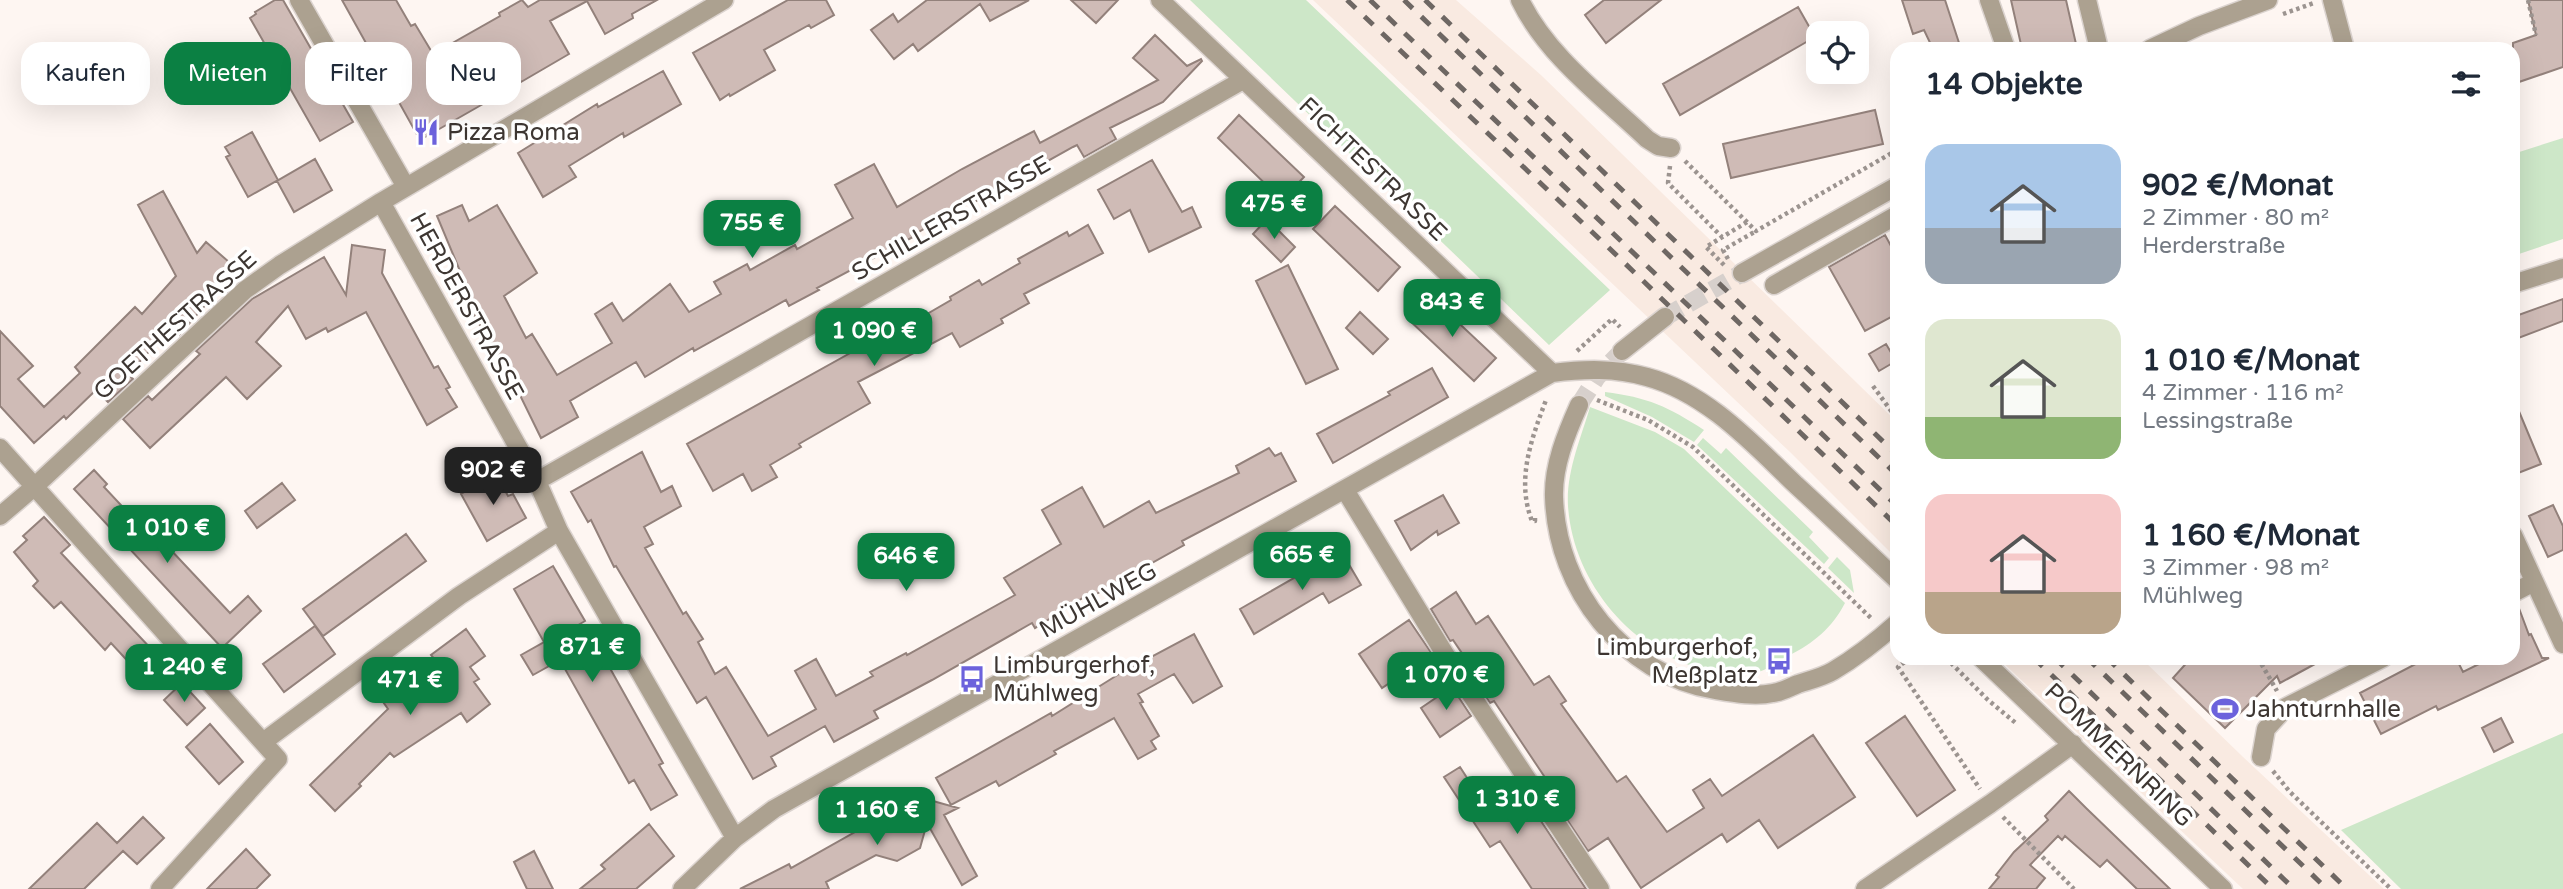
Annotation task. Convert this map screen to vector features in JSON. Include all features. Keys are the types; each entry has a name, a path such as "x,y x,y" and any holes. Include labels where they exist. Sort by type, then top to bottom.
{"street":[{"name":"HERDERSTRASSE","path":"299,0 407,187"},
{"name":"GOETHESTRASSE","path":"0,516 245,290 280,265 381,202 724,0"},
{"name":"FICHTESTRASSE","path":"1160,0 1552,373"},
{"path":"1520,0 1553,49 1647,139 1658,146 1671,148"},
{"path":"1989,0 2004,42"},
{"path":"2087,0 2097,42"},
{"path":"2165,42 2268,0"},
{"path":"2332,0 2343,42"},
{"name":"SCHILLERSTRASSE","path":"537,481 1243,80"},
{"path":"1742,273 1890,190"},
{"name":"HERDERSTRASSE","path":"381,202 537,481 559,531 735,838"},
{"path":"1774,285 1890,219"},
{"path":"2520,282 2563,268"},
{"path":"1622,351 1665,317"},
{"path":"1552,373 1618,371 1648,377 1681,391 1712,410 1750,441 1890,573"},
{"name":"MÜHLWEG","path":"682,889 735,838 775,809 1552,373"},
{"path":"1585,400 1568,428 1559,460 1554,495 1558,530 1567,567 1584,600 1608,632 1632,654 1665,674 1702,688 1735,694 1774,693 1832,672 1890,629"},
{"path":"0,448 278,759 160,889"},
{"path":"1345,490 1454,669 1600,889"},
{"path":"263,742 459,596 559,531"},
{"path":"2520,551 2563,644"},
{"path":"2520,589 2534,582"},
{"name":"POMMERNRING","path":"1988,665 2223,889"},
{"path":"2260,757 2266,729 2286,707 2369,665"},
{"path":"1865,889 2073,744"}],"path":[{"path":"2528,0 2536,35"},
{"path":"1671,148 1756,231"},
{"path":"1671,148 1668,183 1722,237"},
{"path":"1728,259 1723,250 1890,154"},
{"path":"1706,247 1747,222"},
{"path":"1552,373 1612,318 1620,327"},
{"path":"1873,386 1890,409"},
{"path":"1585,400 1597,400 1648,421 1693,447 1890,626"},
{"path":"1901,665 1898,667 1990,804 2074,889"},
{"path":"2262,665 2286,707"},
{"path":"2260,757 2290,792 2392,889"}],"shaded area":[{"path":"1313,0 1456,0 1542,76 1890,415 1890,552 1790,452"},
{"path":"2005,665 2148,665 2384,889 2243,889"}],"green space":[{"path":"1190,0 1306,0 1610,290 1549,345"},
{"path":"2563,138 2563,239 2520,254 2520,152"},
{"path":"1605,392 1657,404 1704,430 1694,442 1652,417 1605,396"},
{"path":"1590,407 1655,432 1684,449 1845,603 1828,627 1806,646 1768,668 1743,674 1707,670 1680,661 1654,648 1631,631 1594,587 1572,534 1568,506 1569,481"},
{"path":"1703,438 1721,454 1726,448 1813,532 1809,537 1829,558 1824,564 1697,445"},
{"path":"1837,557 1850,570 1854,593 1828,568"},
{"path":"2563,733 2563,889 2401,889 2341,830"}],"building":[{"path":"275,0 283,0 307,42 305,105 343,105 353,122 320,141 291,90 291,42 264,42 250,18"},
{"path":"342,0 396,0 411,26 415,24 426,42 426,105 481,105 420,140 400,105 412,105 412,42 365,42"},
{"path":"522,0 528,7 540,0 657,0 605,34 587,1 550,21 569,54 521,82 521,42 454,42"},
{"path":"788,0 826,0 834,15 811,28 809,25 764,50 775,70 720,100 693,53"},
{"path":"927,0 1029,0 990,21 980,4 918,51 913,44 894,59 871,30 893,14 898,22"},
{"path":"1071,0 1118,0 1096,23"},
{"path":"1604,0 1661,0 1606,43 1585,15"},
{"path":"1902,0 1945,0 1959,42 1930,42 1924,30 1913,34"},
{"path":"2011,0 2066,0 2076,42 2020,42"},
{"path":"2528,0 2563,0 2563,67 2520,82 2520,42 2516,42 2536,35"},
{"path":"1798,7 1806,21 1806,42 1680,115 1663,84"},
{"path":"1155,35 1187,66 1201,59 1202,61 1163,102 1110,128 1116,139 1084,157 1077,145 1073,147 817,288 819,290 789,306 786,300 694,351 693,348 645,377 636,362 570,401 578,417 541,438 515,385 468,305 473,302 437,216 462,205 469,221 497,205 537,273 504,296 526,338 532,334 557,375 612,343 595,314 612,303 623,321 670,284 689,312 721,294 714,282 747,264 750,270 795,245 797,249 853,218 835,185 874,164 897,207 1034,131 1040,143 1158,80 1133,58"},
{"path":"663,71 681,104 624,137 623,133 569,166 576,177 543,197 518,153 597,104 598,107"},
{"path":"1875,110 1883,144 1731,178 1723,144"},
{"path":"1239,115 1304,177 1282,200 1218,138"},
{"path":"252,132 278,180 248,197 226,157 230,155 225,147"},
{"path":"315,159 332,190 294,212 277,181"},
{"path":"1152,160 1182,212 1192,207 1201,227 1149,252 1130,210 1114,219 1098,190"},
{"path":"163,191 197,253 206,242 237,269 179,335 171,328 128,374 133,379 108,402 96,390 66,419 64,416 34,443 0,406 0,331 33,366 18,379 44,407 80,373 75,367 135,307 142,314 176,276 138,205"},
{"path":"1335,206 1400,267 1378,291 1313,229"},
{"path":"1267,219 1295,247 1281,262 1253,234"},
{"path":"1088,225 1103,253 1024,294 1029,303 1001,319 1003,323 960,347 952,333 858,382 870,403 799,444 801,447 770,465 777,477 752,491 743,474 713,491 687,444 906,322 908,325 979,280 982,285 1020,263 1018,259 1067,232 1069,236"},
{"path":"1885,235 1890,244 1890,318 1865,331 1829,267"},
{"path":"352,245 385,250 382,273 434,368 438,366 450,387 446,389 457,407 427,425 366,312 328,332 326,328 306,339 288,306 256,342 281,366 247,399 226,377 150,448 123,419 148,396 152,400 200,354 196,351 252,299 324,257 346,295"},
{"path":"1288,265 1338,369 1306,384 1256,281"},
{"path":"1431,297 1496,358 1474,381 1409,320"},
{"path":"2563,299 2563,321 2520,337 2520,314"},
{"path":"1360,312 1388,339 1373,354 1346,328"},
{"path":"1886,344 1890,351 1890,365 1879,371 1869,354"},
{"path":"1432,368 1448,397 1333,463 1317,434 1390,395 1388,392"},
{"path":"2520,414 2541,464 2520,472"},
{"path":"1269,448 1275,456 1281,453 1296,481 1182,541 1184,545 1091,597 1089,594 1035,628 1032,623 874,711 878,718 834,742 825,726 771,757 776,766 753,779 706,697 697,703 616,566 614,567 591,520 588,522 571,492 642,452 661,492 672,486 681,506 644,527 653,544 645,548 683,614 686,612 703,639 698,642 715,674 726,667 768,736 816,709 795,671 816,659 836,696 873,676 870,672 906,653 907,655 1015,595 1004,578 1061,544 1042,510 1082,487 1104,527 1149,501 1156,513 1239,473 1236,466"},
{"path":"94,470 107,484 104,487 134,519 138,515 230,613 248,596 261,611 222,648 74,489"},
{"path":"496,474 508,496 513,494 526,518 487,541 461,494"},
{"path":"282,483 295,500 257,528 245,511"},
{"path":"1443,495 1459,523 1438,535 1437,531 1411,550 1395,521"},
{"path":"2553,505 2563,526 2563,550 2548,557 2529,516"},
{"path":"44,517 70,545 61,553 155,653 136,670 111,643 105,650 61,602 54,608 33,586 38,581 14,552 27,540 23,536"},
{"path":"406,534 426,561 323,636 303,609"},
{"path":"1341,551 1361,585 1329,603 1323,593 1254,634 1240,609"},
{"path":"553,566 585,621 573,628 591,661 602,654 663,763 659,765 677,795 651,810 634,780 629,783 560,660 533,675 521,655 544,642 514,589"},
{"path":"1456,592 1476,624 1488,616 1534,685 1549,676 1566,701 1561,704 1617,782 1626,776 1667,832 1704,808 1693,790 1710,779 1722,796 1813,735 1855,797 1778,848 1759,820 1727,842 1722,834 1641,888 1608,838 1588,851 1544,785 1548,782 1494,701 1490,703 1471,674 1474,671 1453,640 1450,641 1431,609"},
{"path":"2520,611 2542,658 2549,658 2438,710 2436,706 2381,734 2360,693 2414,665 2460,665 2463,672 2477,665 2520,665"},
{"path":"1409,620 1432,654 1382,688 1359,654"},
{"path":"315,626 335,654 284,692 263,664"},
{"path":"466,629 485,656 470,667 479,679 474,682 490,704 467,722 461,713 394,757 390,753 335,811 310,785 388,709 381,699 436,661 431,655"},
{"path":"1194,634 1222,686 1193,703 1174,674 1138,694 1143,702 1140,703 1159,736 1151,741 1156,749 1138,759 1114,718 1054,751 1056,754 999,786 996,781 951,805 936,778 1051,713 1052,716 1119,674"},
{"name":"Jahnturnhalle","path":"2185,665 2313,665 2280,683 2277,676 2225,728 2173,678"},
{"path":"182,683 205,708 187,725 164,700"},
{"path":"1452,687 1471,716 1440,737 1421,708"},
{"path":"1905,716 1955,790 1917,816 1866,743"},
{"path":"2501,718 2513,742 2494,752 2482,728"},
{"path":"210,724 243,762 219,784 186,747"},
{"path":"1460,767 1482,795 1487,791 1502,813 1525,797 1586,889 1532,889 1500,841 1490,847 1444,777"},
{"path":"2069,791 2170,889 2137,889 2107,860 2100,867 2065,836 2062,840 2058,836 2030,865 2045,878 2036,889 1989,889 2014,852 2048,820 2045,816"},
{"path":"908,794 958,808 944,815 977,876 962,885 927,823 920,848 897,861 876,855 826,882 829,889 740,889 789,864 791,868 885,815 882,808"},
{"path":"143,817 164,838 137,864 123,851 84,889 29,889 97,823 117,843"},
{"path":"649,824 674,856 636,889 580,889 605,869 601,865"},
{"path":"246,849 270,875 256,889 207,889"},
{"path":"534,851 553,889 527,889 514,862"}],"tunnel":[{"path":"1665,317 1742,273"},
{"path":"1579,405 1597,377 1622,351"}],"railway":[{"path":"1347,0 1890,519"},
{"path":"1370,0 1890,499"},
{"path":"1404,0 1890,468"},
{"path":"1425,0 1890,448"},
{"path":"2041,665 2273,889"},
{"path":"2062,665 2294,889"},
{"path":"2094,665 2327,889"},
{"path":"2114,665 2347,889"}],"place":[{"name":"Pizza Roma","path":"426,132"},
{"name":"Limburgerhof, Meßplatz","path":"1779,661"},
{"name":"Limburgerhof, Mühlweg","path":"972,679"},
{"name":"Jahnturnhalle","path":"2225,709"}]}
